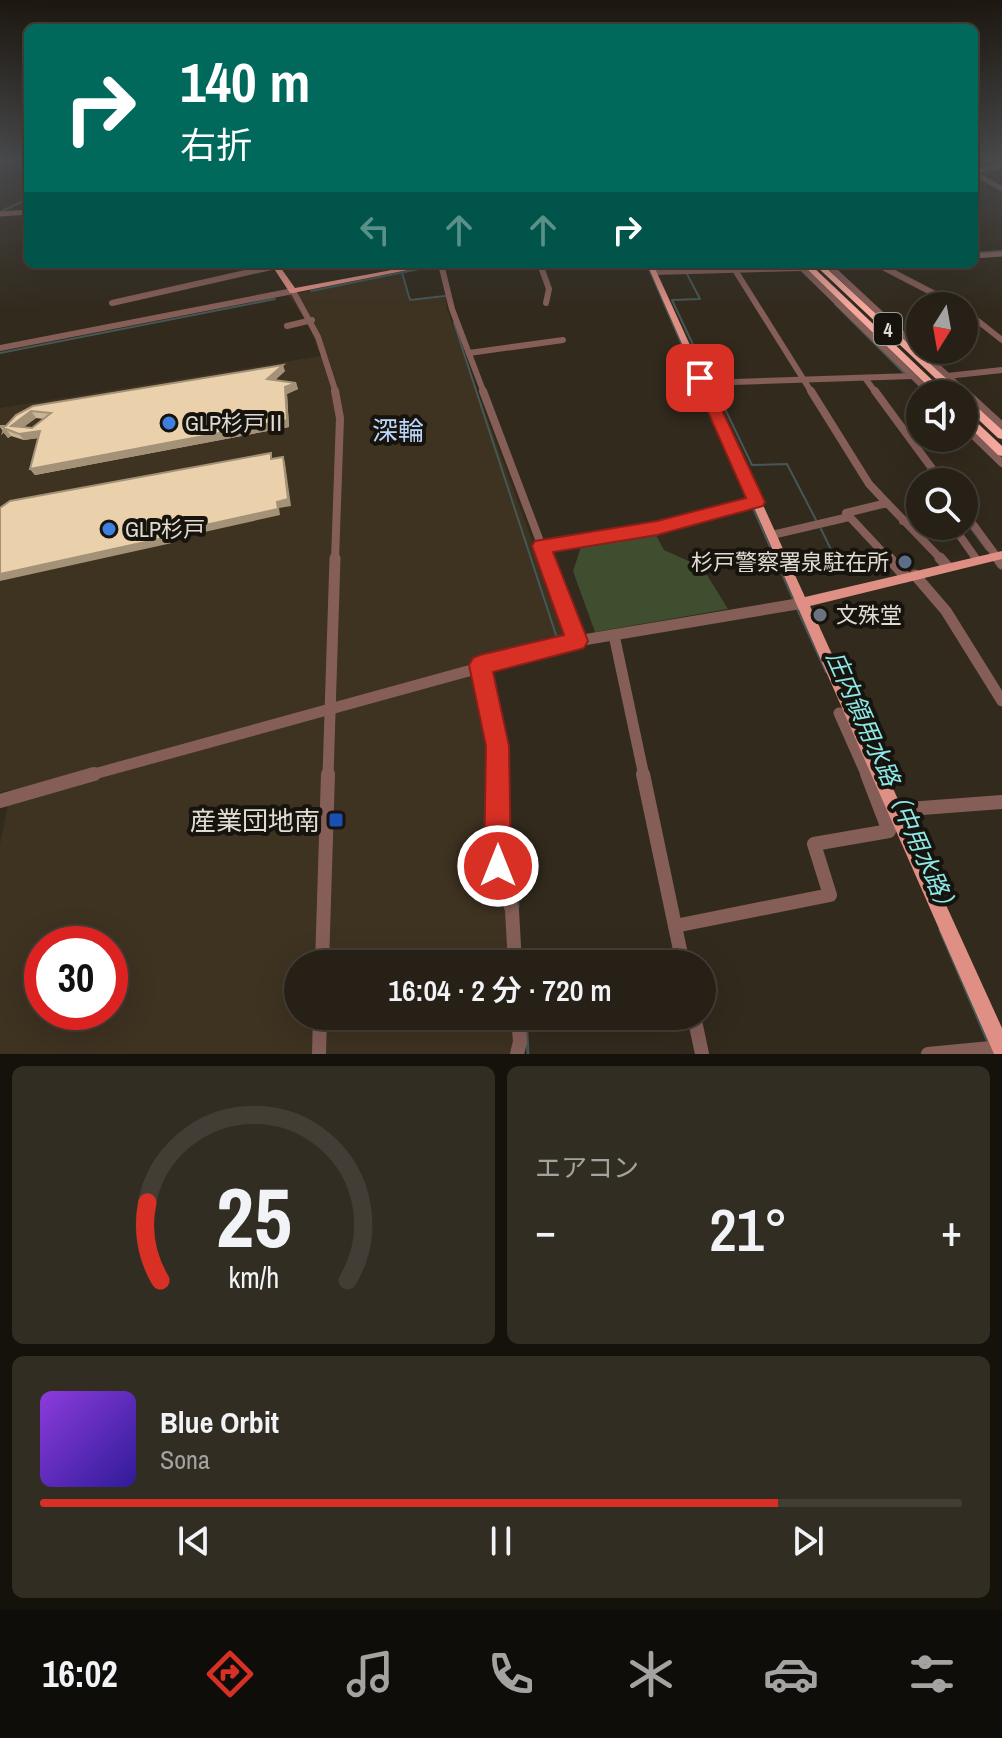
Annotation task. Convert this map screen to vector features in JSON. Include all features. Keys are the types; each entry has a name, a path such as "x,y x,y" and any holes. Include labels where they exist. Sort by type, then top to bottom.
{"highway":[{"name":"4","path":"805,268 927,380"},
{"name":"4","path":"823,268 947,380"},
{"path":"978,413 1002,436"},
{"path":"978,429 1002,452"}],"main road":[{"path":"277,268 293,291 414,268"},
{"path":"652,268 803,603 881,792 895,810 1002,1048"},
{"path":"803,603 947,566 1000,558"}],"street":[{"path":"0,214 24,212"},
{"path":"978,256 1002,254"},
{"path":"112,303 262,268"},
{"path":"442,268 452,309 577,641"},
{"path":"541,268 549,289 546,303"},
{"path":"652,268 762,268"},
{"path":"805,268 917,380"},
{"path":"831,268 940,372 1002,426"},
{"path":"885,268 931,292"},
{"path":"735,270 869,484 947,566"},
{"path":"0,348 293,291 312,320 329,359 340,418 322,950"},
{"path":"287,326 312,320"},
{"path":"978,321 1002,340"},
{"path":"469,353 563,340"},
{"path":"940,372 1002,370"},
{"path":"703,383 913,376"},
{"path":"865,378 932,468"},
{"path":"978,440 1002,463"},
{"path":"542,546 657,528 756,502"},
{"path":"887,503 846,513 946,611 1002,701"},
{"path":"772,535 849,517"},
{"path":"978,530 1000,558"},
{"path":"963,540 977,560"},
{"path":"0,801 480,665 577,641 803,603"},
{"path":"614,635 680,950"},
{"path":"480,665 497,746 498,866 512,910 514,950"},
{"path":"675,926 830,895 814,844 889,831 881,792 839,713"},
{"path":"895,810 1002,802"},
{"path":"319,1054 320,1030"},
{"path":"517,1054 519,1030"},
{"path":"697,1030 702,1054"},
{"path":"928,1054 1002,1048"}],"shaded area":[{"path":"401,274 409,301 446,297 447,309 568,638 488,654 503,743 504,861 516,877 519,950 284,950 284,1030 524,1030 525,1054 0,1054 0,844 11,790 0,792 0,408 321,356 308,323 288,295"}],"green space":[{"path":"656,535 664,550 702,567 728,609 595,632 573,571 582,544"}],"building":[{"name":"GLP杉戸Ⅱ","path":"283,365 267,379 296,383 285,387 287,420 30,469 40,431 19,434 6,429 3,432 4,428 0,426 6,426 16,415 33,406","holes":["31,411 51,413 32,428 11,426"]},
{"name":"GLP杉戸","path":"271,453 271,459 283,457 288,499 277,502 278,509 0,574 0,508 10,501"}],"waterway":[{"path":"978,253 1002,251"},
{"path":"311,291 424,268"},
{"name":"庄内領用水路（中用水路）","path":"649,268 749,500"},
{"path":"659,269 693,268"},
{"path":"402,273 410,300 445,296"},
{"path":"687,274 700,299 672,300 710,381"},
{"path":"0,353 275,299"},
{"path":"835,304 904,373"},
{"path":"454,323 556,635"},
{"path":"714,386 752,465 787,464 816,520"},
{"name":"庄内領用水路（中用水路）","path":"752,506 793,599"},
{"path":"821,529 836,560"},
{"path":"978,538 987,550"},
{"name":"庄内領用水路（中用水路）","path":"797,609 826,672"},
{"path":"502,741 504,776"},
{"path":"504,774 505,834"},
{"path":"509,880 517,892 518,907"},
{"name":"庄内領用水路（中用水路）","path":"940,930 988,1042"},
{"path":"527,1030 528,1054"}],"place":[{"name":"GLP杉戸Ⅱ","path":"169,423"},
{"name":"GLP杉戸","path":"109,529"},
{"name":"杉戸警察署泉駐在所","path":"905,562"},
{"name":"文殊堂","path":"820,615"},
{"name":"産業団地南","path":"336,820"}],"district":[{"name":"深輪","path":"398,430"}],"route":[{"path":"498,866 497,746 480,665 577,641 542,546 657,528 756,502 700,378"}]}
